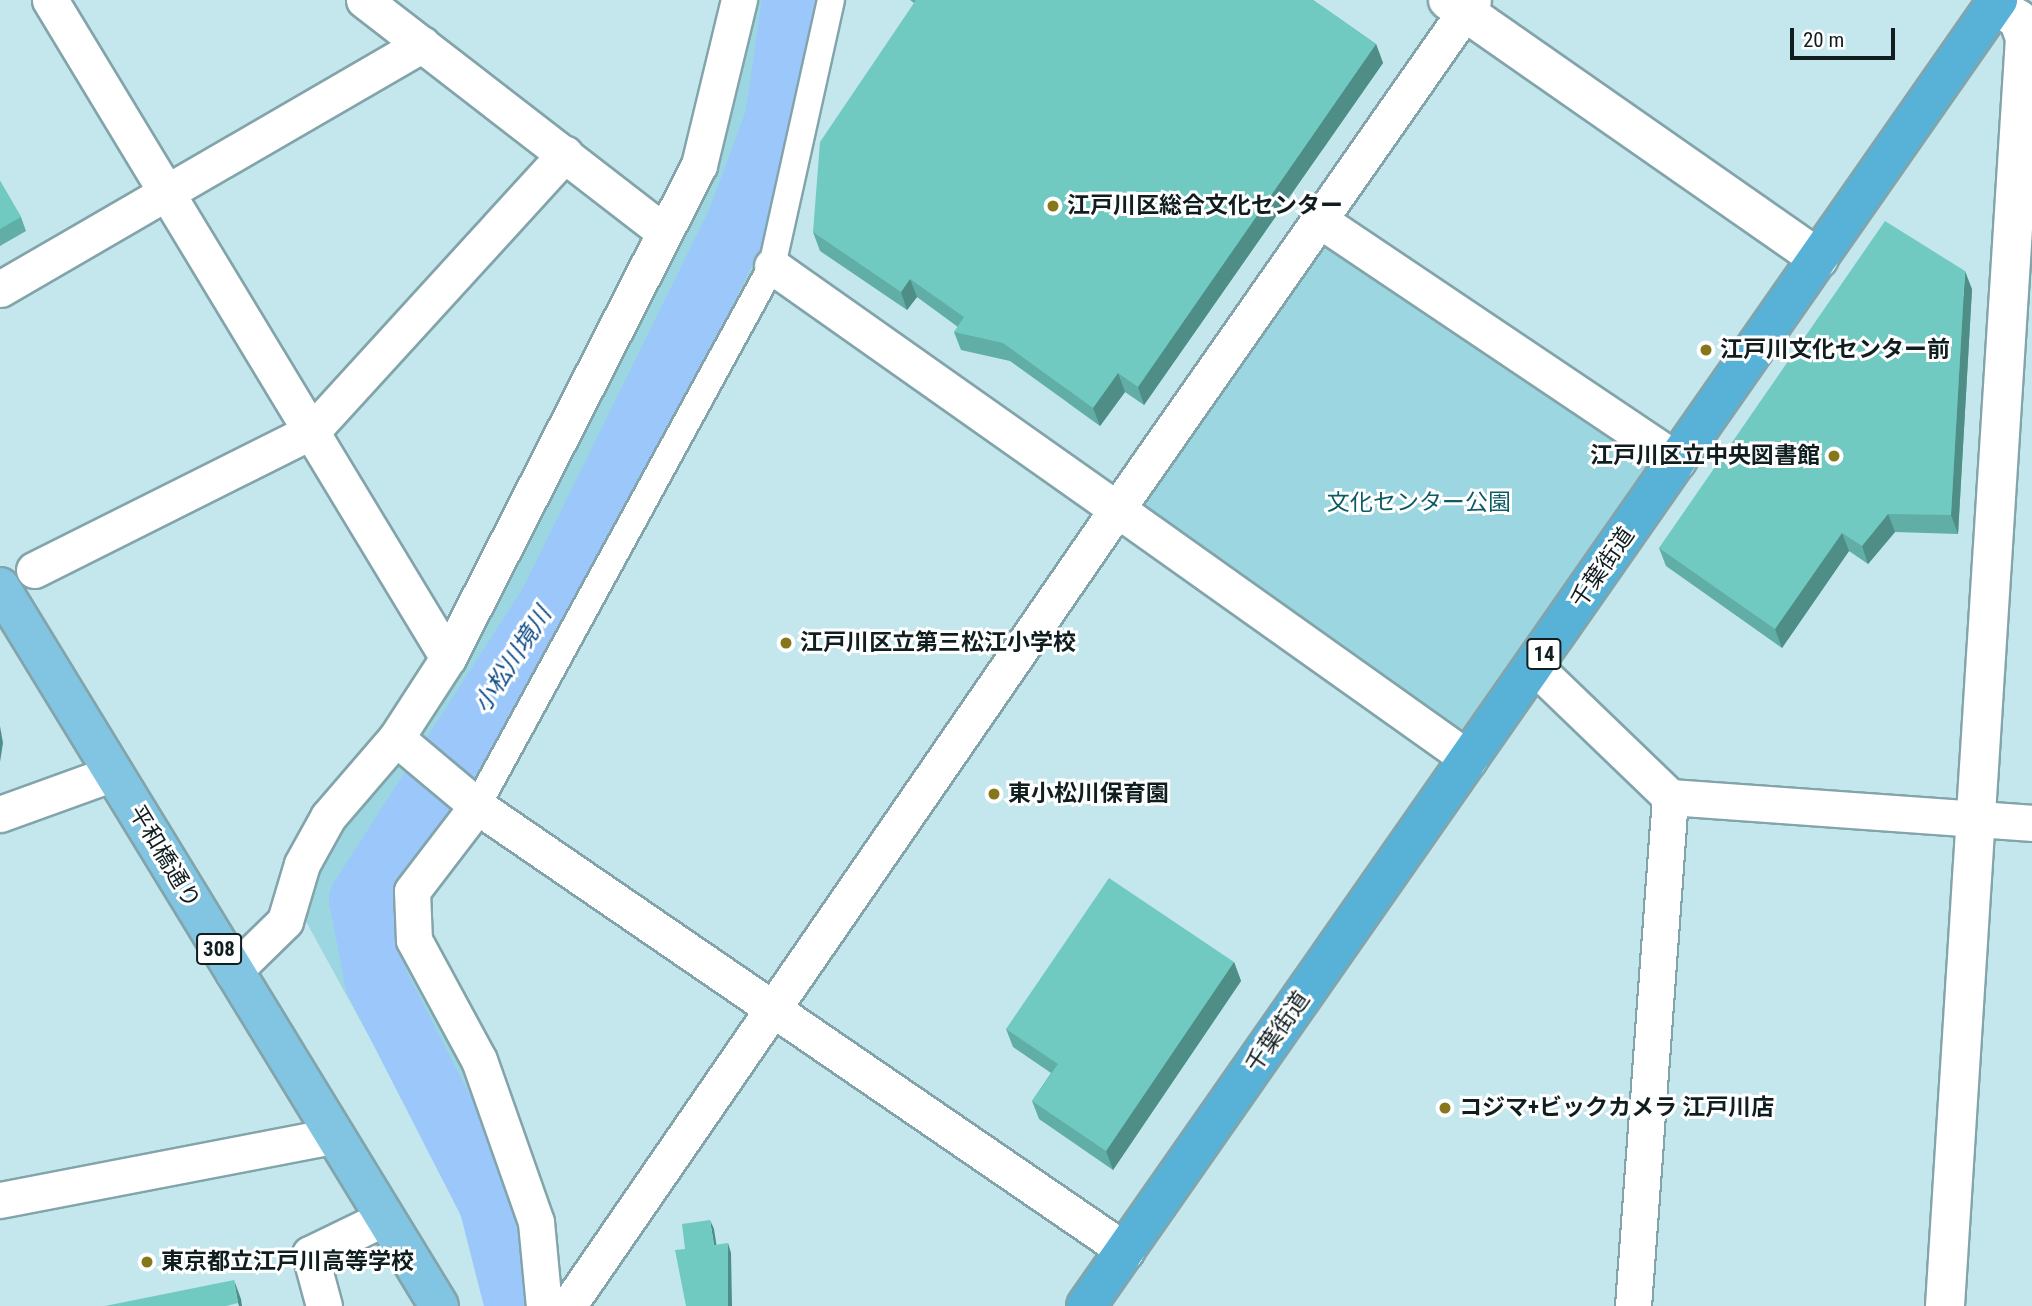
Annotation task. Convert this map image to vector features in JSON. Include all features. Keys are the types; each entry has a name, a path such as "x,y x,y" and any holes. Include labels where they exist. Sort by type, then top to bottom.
{"highway":[{"name":"千葉街道","path":"1086,1306 1535,667 1996,3"}],"main road":[{"name":"平和橋通り","path":"0,587 331,1136 439,1306"}],"street":[{"path":"50,0 313,430 448,658"},
{"path":"364,0 664,232"},
{"path":"233,972 285,921 302,864 328,817 404,745 699,165 739,0"},
{"path":"544,1306 536,1223 479,1060 414,940 412,891 471,800 772,266 831,0"},
{"path":"1945,1306 2023,218 2025,38 2018,19 1996,3"},
{"path":"568,1306 770,1008 1321,221 1462,4 1819,259"},
{"path":"0,289 422,44"},
{"path":"34,570 313,430 565,154"},
{"path":"1321,221 1678,461"},
{"path":"772,266 1469,759"},
{"path":"1535,667 1670,797 2032,823"},
{"path":"404,745 471,800 1126,1251"},
{"path":"0,814 113,773"},
{"path":"1633,1306 1670,797"},
{"path":"0,1200 331,1136"},
{"path":"324,1306 310,1254 384,1218"}],"green space":[{"path":"748,0 839,0 767,260 464,809 404,887 529,1229 534,1306 492,1306 467,1215 303,916 313,870 672,236"},
{"name":"文化センター公園","path":"1322,236 1660,462 1465,742 1133,507"}],"building":[{"name":"江戸川区総合文化センター","path":"916,0 1313,0 1376,44 1138,387 1118,373 1093,408 1003,343 954,332 964,317 910,279 901,292 813,232 820,142"},
{"path":"0,181 21,217 0,229"},
{"name":"江戸川区立中央図書館","path":"1885,221 1965,271 1951,515 1888,514 1862,546 1842,533 1775,629 1659,548"},
{"path":"1109,878 1234,962 1106,1151 1032,1101 1058,1064 1006,1029"},
{"path":"710,1220 714,1245 728,1243 728,1306 686,1306 675,1250 685,1249 682,1224"},
{"path":"234,1280 238,1303 226,1306 105,1306"}],"waterway":[{"name":"小松川境川","path":"516,1306 490,1204 376,981 360,899 551,601 738,221 776,119 793,0"}],"place":[{"name":"江戸川区総合文化センター","path":"1053,206"},
{"name":"江戸川文化センター前","path":"1706,350"},
{"name":"江戸川区立中央図書館","path":"1834,456"},
{"name":"江戸川区立第三松江小学校","path":"786,643"},
{"name":"東小松川保育園","path":"994,794"},
{"name":"コジマ+ビックカメラ 江戸川店","path":"1445,1108"},
{"name":"東京都立江戸川高等学校","path":"147,1262"}]}
